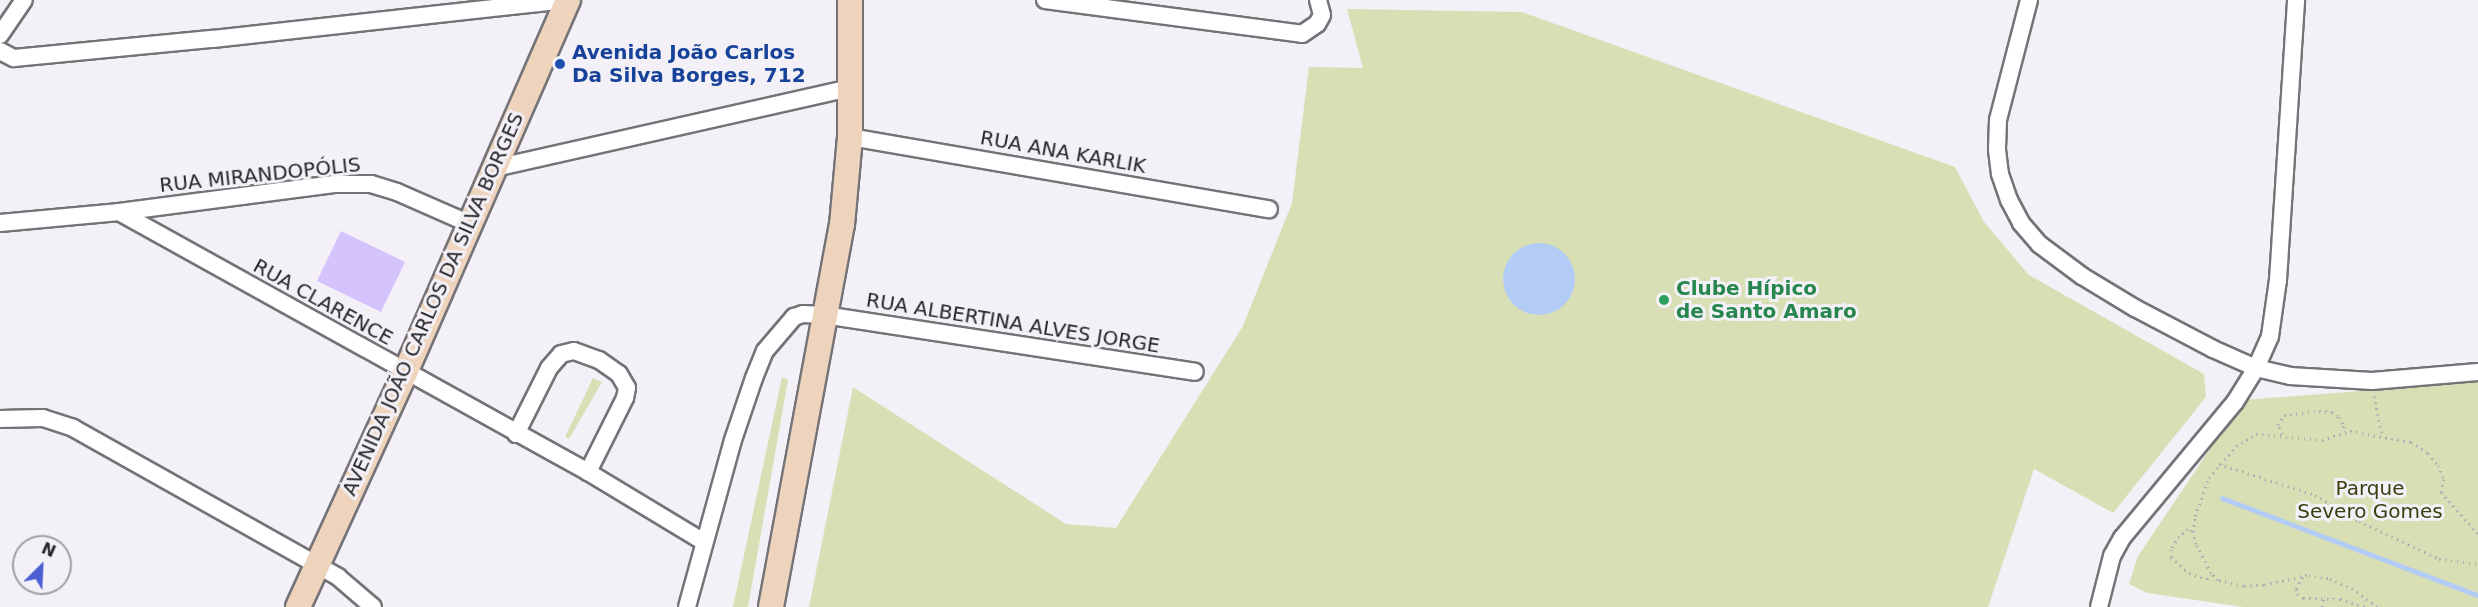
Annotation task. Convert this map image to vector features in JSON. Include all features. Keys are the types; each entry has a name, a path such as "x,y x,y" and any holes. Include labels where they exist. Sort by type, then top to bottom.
{"street":[{"path":"0,35 24,0"},
{"path":"0,51 14,58 568,0"},
{"name":"AVENIDA JOÃO CARLOS DA SILVA BORGES","path":"298,607 315,565 405,373 568,0"},
{"path":"771,607 842,225 850,137 850,0"},
{"path":"1045,0 1302,34 1317,24 1320,7"},
{"path":"2029,0 1998,120 1997,150 2000,174 2021,224 2039,244 2082,276 2184,333 2256,368 2290,376 2372,381 2478,372"},
{"path":"2099,607 2112,556 2122,538 2215,428 2256,368 2270,336 2275,312 2296,0"},
{"path":"495,168 851,88"},
{"name":"RUA ANA KARLIK","path":"850,137 1269,209"},
{"name":"RUA MIRANDOPÓLIS","path":"119,212 334,184 357,184 397,192 470,224"},
{"path":"0,223 119,212"},
{"name":"RUA CLARENCE","path":"119,212 405,373 588,472 704,542"},
{"name":"RUA ALBERTINA ALVES JORGE","path":"687,607 733,440 765,351 794,317 803,314 824,315 1195,372"},
{"path":"516,434 555,359 567,351 574,351 599,360 619,374 627,388 625,398 588,472"},
{"path":"0,419 43,418 73,428 338,577 373,607"}],"path":[{"path":"2372,381 2382,435"},
{"path":"2284,435 2278,429 2284,416 2319,411 2332,412 2339,417 2344,426 2341,433"},
{"path":"2377,607 2353,589 2328,578 2307,575 2264,585 2244,586 2218,580 2211,573 2200,556 2193,532 2202,495 2219,464 2236,446 2256,434 2322,440 2350,431 2411,442 2428,453 2438,465 2444,479 2441,492 2478,534"},
{"path":"2219,464 2315,495 2359,522 2439,559 2478,564"},
{"path":"2193,532 2188,529 2179,536 2171,549 2171,557 2188,573 2200,578 2209,578 2211,573"},
{"path":"2307,575 2297,584 2297,594 2308,599 2324,597 2340,599 2365,607"},
{"path":"2322,607 2324,597"}],"green space":[{"name":"Clube Hípico de Santo Amaro","path":"1347,9 1522,12 1955,167 1984,222 2029,275 2204,374 2206,397 2113,513 2034,469 1988,607 809,607 853,387 1066,524 1116,528 1243,326 1292,203 1309,67 1363,68"},
{"path":"782,377 788,380 748,607 733,607"},
{"path":"593,378 602,382 569,439 565,437"},
{"name":"Parque Severo Gomes","path":"2478,382 2478,607 2243,607 2147,593 2129,584 2138,556 2243,400"}],"water":[{"path":"1539,243 1559,249 1569,259 1575,279 1569,299 1559,309 1539,315 1519,309 1509,299 1503,279 1509,259 1519,249"}],"building":[{"path":"341,231 405,262 381,312 317,281"}],"waterway":[{"path":"2222,498 2478,595"}],"place":[{"name":"Avenida João Carlos Da Silva Borges, 712","path":"560,64"},
{"name":"Clube Hípico de Santo Amaro","path":"1664,300"}]}
